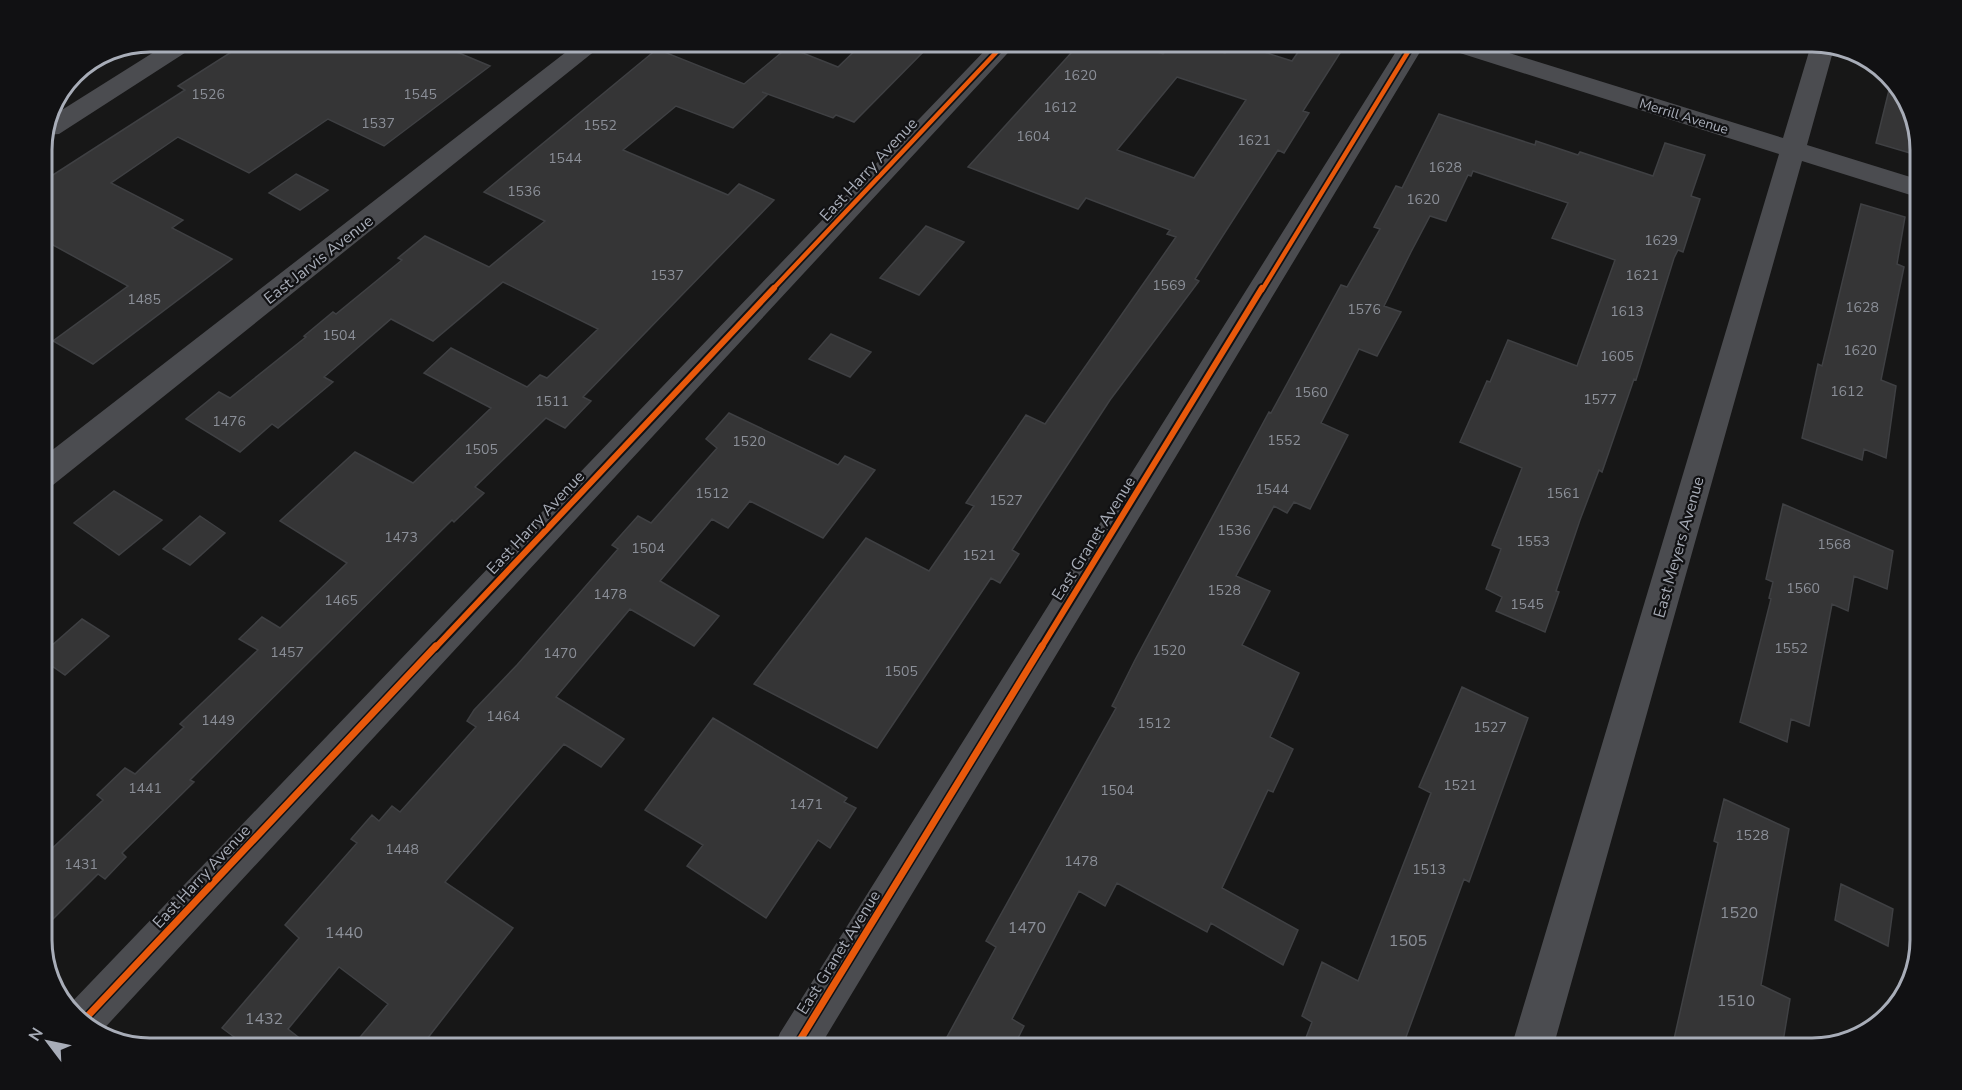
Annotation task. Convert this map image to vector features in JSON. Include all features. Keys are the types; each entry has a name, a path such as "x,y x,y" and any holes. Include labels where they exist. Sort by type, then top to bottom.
{"street":[{"path":"57,124 170,52"},
{"name":"East Jarvis Avenue","path":"53,467 581,52"},
{"name":"East Harry Avenue","path":"89,1015 997,52"},
{"name":"East Granet Avenue","path":"801,1038 1408,52"},
{"name":"Merrill Avenue","path":"1481,52 1909,186"},
{"name":"East Meyers Avenue","path":"1535,1038 1821,53"}],"building":[{"path":"231,52 457,52 490,66 384,146 328,119 249,173 178,137 111,183 183,220 172,228 232,259 93,364 53,341 128,286 53,245 53,175 185,90 178,86"},
{"path":"653,52 664,52 744,84 782,52 800,52 838,67 854,52 923,52 854,122 836,115 833,118 768,94 733,128 676,106 623,150 728,195 739,184 774,200 583,397 591,401 565,428 546,418 475,487 484,493 454,522 452,520 190,780 194,782 122,853 126,857 105,879 98,874 53,919 53,848 103,800 97,795 125,768 135,774 184,727 180,724 258,650 239,639 262,617 280,628 347,563 280,521 355,452 413,483 491,408 424,373 451,348 527,387 540,375 547,378 598,329 503,282 433,341 391,319 324,377 333,382 278,428 272,424 240,452 186,419 219,392 230,398 306,337 304,336 333,312 336,314 402,260 398,258 425,236 489,267 545,221 484,192"},
{"path":"1072,52 1157,52 1163,54 1165,52 1264,52 1292,61 1298,52 1341,52 1303,111 1309,113 1284,153 1278,150 1195,279 1199,281 1110,400 1012,550 1019,554 1000,583 991,578 877,748 754,684 866,538 929,571 974,506 966,503 1026,415 1045,424 1176,237 1167,234 1170,230 1086,198 1078,209 968,167","holes":["1177,77 1246,100 1194,178 1117,150"]},
{"path":"1889,91 1904,119 1908,132 1909,153 1876,143"},
{"path":"1439,114 1535,145 1536,141 1578,155 1580,152 1653,176 1665,143 1705,155 1691,196 1700,199 1683,252 1678,250 1674,258 1636,380 1634,379 1602,472 1599,470 1580,520 1545,632 1496,611 1502,597 1486,589 1501,549 1492,545 1522,468 1460,442 1508,340 1577,366 1615,260 1552,238 1568,203 1473,171 1471,176 1468,175 1446,221 1430,216 1384,306 1401,312 1377,356 1359,349 1321,423 1348,435 1310,509 1294,502 1287,513 1274,506 1236,576 1270,591 1242,645 1299,673 1270,737 1293,749 1273,792 1268,790 1222,888 1298,930 1283,965 1211,923 1207,932 1117,883 1105,906 1079,891 1012,1019 1024,1026 1018,1038 946,1038 996,947 986,941 1116,708 1112,706 1135,660 1269,412 1271,413 1341,285 1347,287 1380,229 1374,227 1396,186 1402,188"},
{"path":"296,174 328,190 300,210 269,193"},
{"path":"1861,204 1905,217 1897,264 1904,267 1881,380 1896,386 1886,458 1864,449 1862,460 1802,438 1818,364 1822,366"},
{"path":"926,226 964,242 919,295 880,278"},
{"path":"831,334 871,352 850,377 809,359"},
{"path":"729,413 838,465 845,456 875,470 823,538 750,501 728,528 712,519 660,581 719,616 694,646 630,609 556,697 624,739 601,767 564,744 445,882 513,928 428,1038 359,1038 388,1004 339,967 288,1029 299,1038 236,1038 222,1028 299,938 285,925 357,843 351,839 372,815 379,821 392,806 400,812 476,727 467,721 474,710 517,665 618,549 612,545 638,516 651,523 717,448 706,439"},
{"path":"114,491 162,520 119,555 74,523"},
{"path":"1783,504 1893,551 1887,589 1854,576 1848,611 1832,604 1809,726 1791,719 1787,742 1740,722 1771,599 1769,598 1773,582 1766,579"},
{"path":"200,516 225,533 190,565 163,549"},
{"path":"82,619 109,636 65,675 53,667 53,644"},
{"path":"1462,687 1528,718 1469,882 1464,879 1406,1038 1306,1038 1312,1022 1302,1016 1322,962 1358,981 1431,793 1419,787"},
{"path":"713,718 847,798 844,802 856,808 830,848 818,840 766,918 687,866 703,845 645,810"},
{"path":"1724,799 1789,829 1761,985 1790,999 1784,1038 1674,1038 1718,843 1714,841"},
{"path":"1841,884 1893,909 1888,946 1835,920"}],"cycle path":[{"path":"89,1015 997,52"},
{"path":"801,1038 1408,52"}]}
